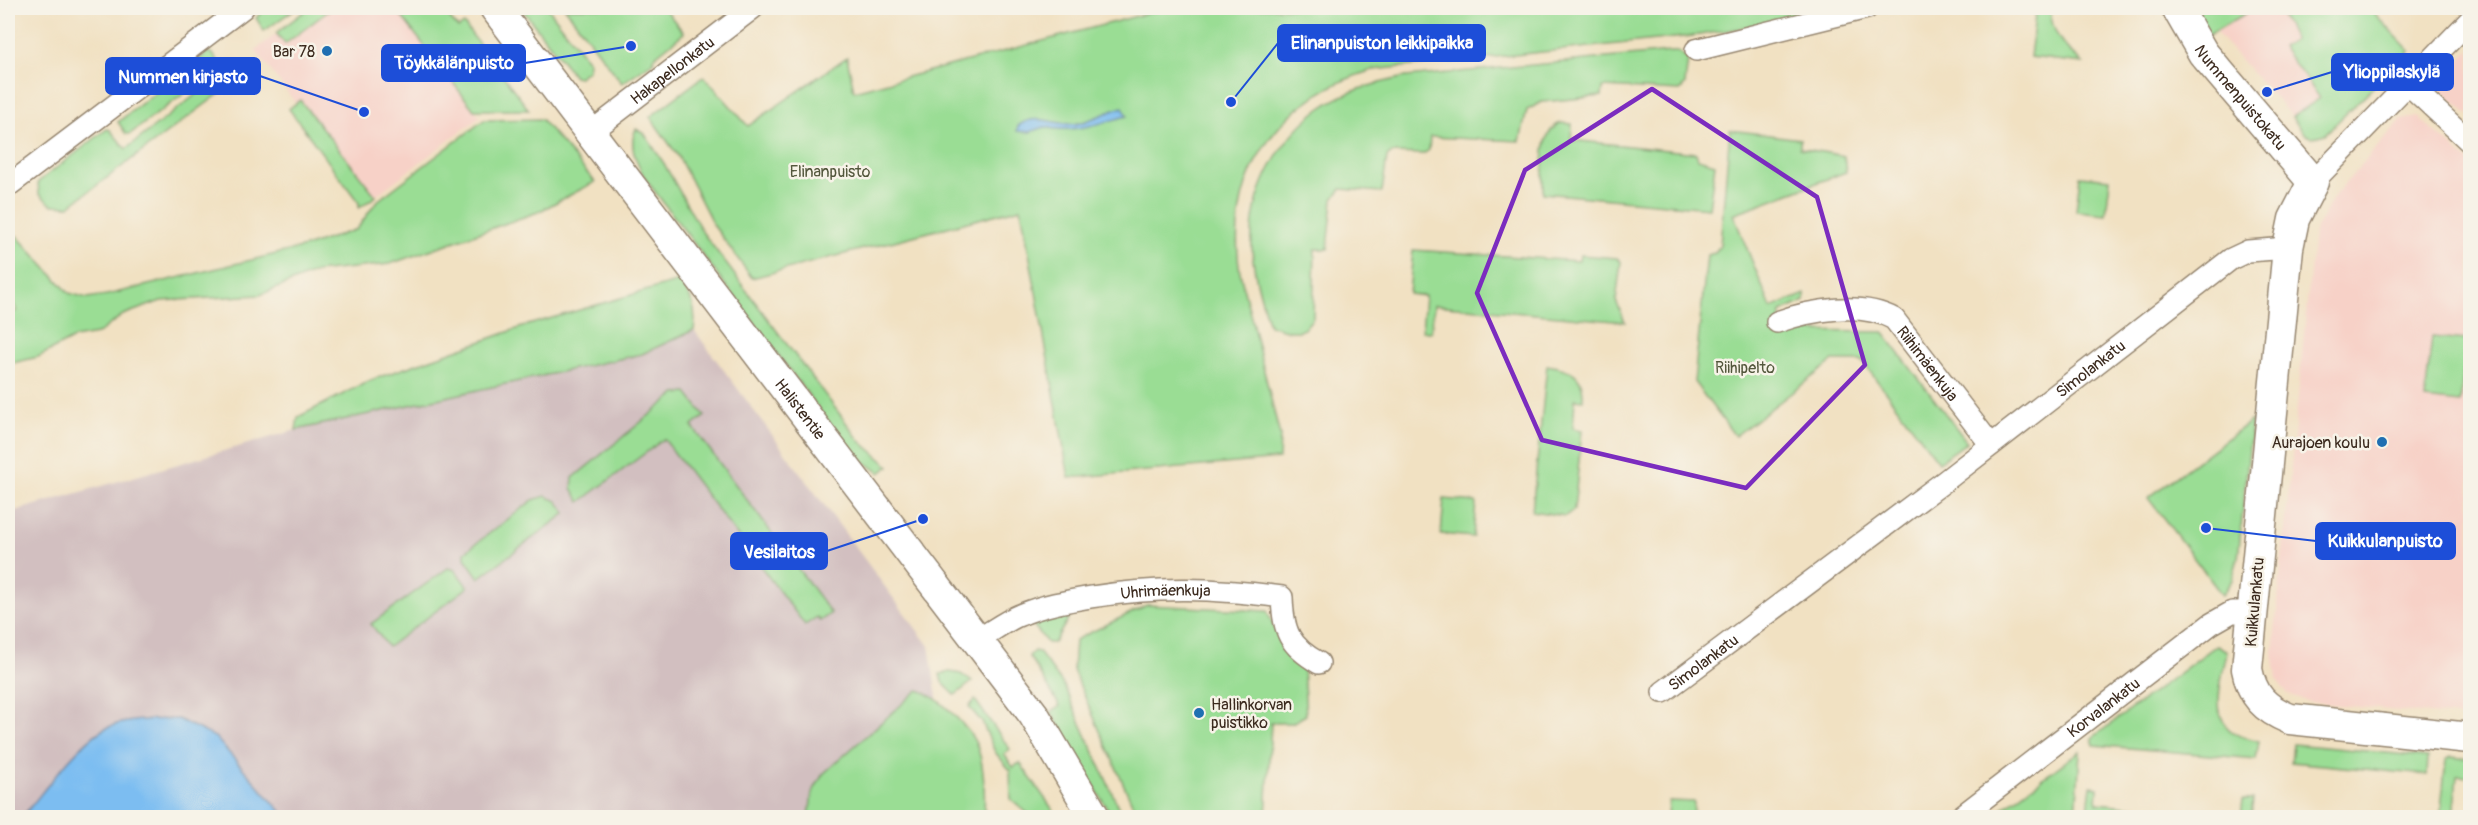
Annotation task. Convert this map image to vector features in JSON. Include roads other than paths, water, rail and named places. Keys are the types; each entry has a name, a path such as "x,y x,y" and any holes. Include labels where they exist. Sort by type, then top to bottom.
{"street":[{"path":"8,186 243,8"},
{"name":"Halistentie","path":"495,8 977,640 1049,738 1095,818"},
{"name":"Hakapellonkatu","path":"591,132 753,8"},
{"path":"1696,50 1867,8"},
{"name":"Nummenpuistokatu","path":"2177,8 2203,53 2313,182"},
{"path":"2288,248 2294,219 2313,182 2470,20"},
{"path":"2407,83 2470,142"},
{"name":"Simolankatu","path":"1663,692 1991,445 2231,259 2248,251 2288,248"},
{"name":"Kuikkulankatu","path":"2288,248 2247,669 2250,683 2259,700 2273,711 2302,722 2470,738"},
{"name":"Riihimäenkuja","path":"1777,322 1798,315 1845,310 1872,311 1894,319 1991,445"},
{"name":"Uhrimäenkuja","path":"977,640 1017,616 1039,608 1123,593 1202,588 1282,597 1282,617 1291,640 1297,649 1319,663"},
{"name":"Korvalankatu","path":"1959,818 2211,624 2232,612 2252,612"}],"water":[{"path":"1123,107 1127,116 1086,127 1055,129 1045,127 1030,132 1017,131 1018,126 1032,120 1074,124"},
{"path":"178,719 215,737 286,817 22,817 83,745 104,729 131,721"}],"place":[{"name":"Töykkälänpuisto","path":"631,46"},
{"name":"Bar 78","path":"327,51"},
{"name":"Ylioppilaskylä","path":"2267,92"},
{"name":"Elinanpuiston leikkipaikka","path":"1231,102"},
{"name":"Nummen kirjasto","path":"364,112"},
{"name":"Aurajoen koulu","path":"2382,442"},
{"name":"Vesilaitos","path":"923,519"},
{"name":"Kuikkulanpuisto","path":"2206,528"},
{"name":"Hallinkorvan puistikko","path":"1199,713"}],"park label":[{"name":"Elinanpuisto","path":"830,171"},
{"name":"Riihipelto","path":"1745,367"}]}
